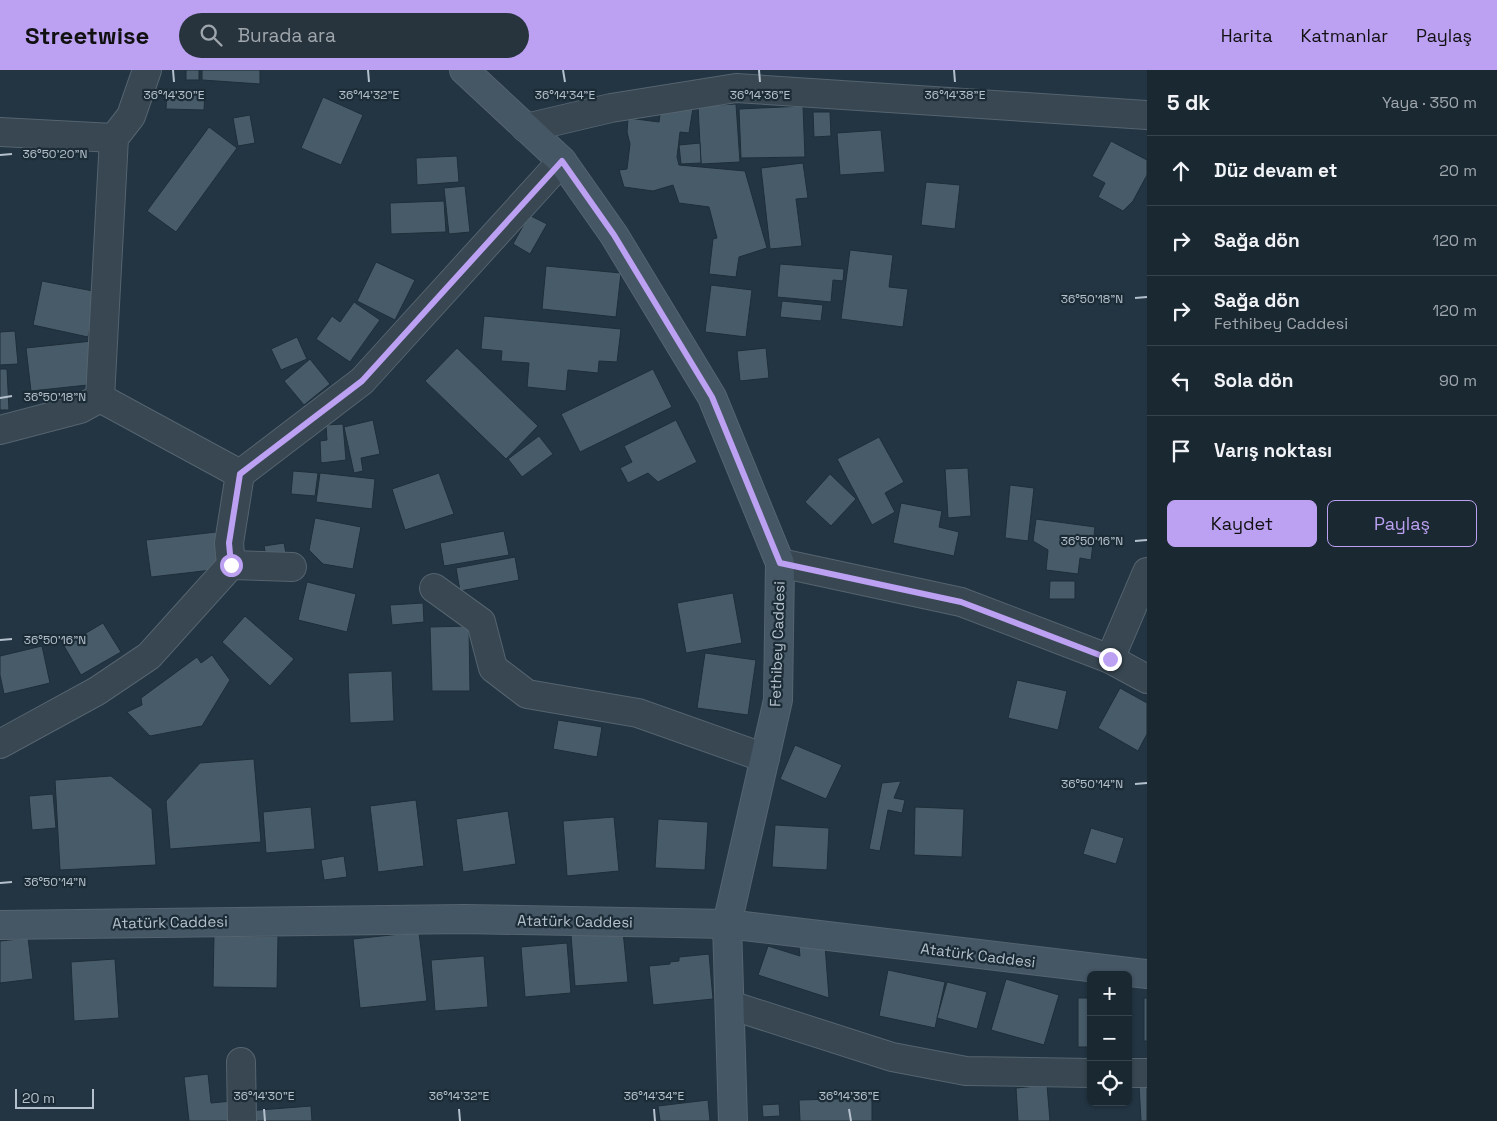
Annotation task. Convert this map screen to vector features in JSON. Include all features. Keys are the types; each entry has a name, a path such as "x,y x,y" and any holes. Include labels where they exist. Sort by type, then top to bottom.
{"street":[{"path":"100,398 114,138 131,116 148,70"},
{"name":"Fethibey Caddesi","path":"464,70 562,161 614,235 712,397 780,563 778,700 728,924 733,1121"},
{"path":"526,128 611,108 736,88 1147,114"},
{"path":"0,132 114,138"},
{"path":"0,744 97,691 148,656 231,565 229,543 240,474 362,381 562,161"},
{"path":"0,430 80,410 100,398"},
{"path":"100,398 240,474"},
{"path":"780,563 961,602 1110,659 1147,679"},
{"path":"231,565 292,566"},
{"path":"1110,659 1147,572"},
{"path":"434,588 480,622 493,668 527,694 638,713 765,758"},
{"name":"Atatürk Caddesi","path":"0,925 464,919 728,924 1147,974"},
{"path":"730,1005 892,1057 966,1071 1087,1073"},
{"path":"241,1062 242,1121"},
{"path":"1132,1073 1147,1073"}],"building":[{"path":"186,70 199,70 199,80 186,80"},
{"path":"202,70 260,70 260,84 202,80"},
{"path":"167,89 205,91 204,110 166,109"},
{"path":"323,97 363,115 341,165 301,148"},
{"path":"736,104 740,162 701,164 698,106"},
{"path":"803,106 805,157 741,158 739,109"},
{"path":"661,108 693,108 689,133 680,132 677,157 679,165 745,171 767,248 739,257 736,277 709,274 713,239 717,238 709,207 679,203 673,185 653,191 624,187 619,170 627,169 630,144 627,132 628,118 659,122"},
{"path":"813,112 830,112 831,136 814,137"},
{"path":"250,115 255,143 238,146 233,118"},
{"path":"209,127 237,148 176,232 147,211"},
{"path":"881,130 885,172 840,175 837,133"},
{"path":"1111,141 1147,160 1147,175 1133,201 1123,211 1098,197 1105,183 1092,176"},
{"path":"700,143 701,163 681,164 679,145"},
{"path":"457,156 459,182 417,185 416,158"},
{"path":"803,163 808,198 796,199 802,246 770,249 761,168"},
{"path":"926,182 960,185 955,229 921,225"},
{"path":"465,186 470,232 449,234 444,188"},
{"path":"444,201 446,232 391,234 390,203"},
{"path":"529,215 547,224 530,254 513,244"},
{"path":"850,250 893,255 889,287 908,289 903,327 841,319"},
{"path":"376,262 415,280 395,320 357,301"},
{"path":"780,264 844,269 843,281 833,280 831,302 777,297"},
{"path":"546,266 621,273 616,317 542,309"},
{"path":"42,281 98,292 88,337 33,325"},
{"path":"711,285 752,290 746,337 705,332"},
{"path":"782,301 823,305 821,321 780,317"},
{"path":"354,302 380,320 350,362 316,339 332,316 340,322"},
{"path":"484,316 621,329 617,362 599,361 598,373 568,370 566,391 527,387 529,363 501,361 502,351 481,349"},
{"path":"15,331 18,364 0,365 0,332"},
{"path":"297,337 307,359 281,370 271,349"},
{"path":"92,341 97,384 31,391 26,348"},
{"path":"457,348 538,426 506,459 425,381"},
{"path":"766,348 769,378 740,381 737,351"},
{"path":"310,359 330,384 304,405 284,381"},
{"path":"0,369 7,369 9,410 0,410"},
{"path":"653,369 672,407 580,452 561,414"},
{"path":"373,420 380,454 361,458 363,471 354,473 344,427"},
{"path":"676,420 697,462 658,482 648,473 628,483 620,468 632,462 624,446"},
{"path":"343,424 346,460 321,463 320,441 327,440 326,425"},
{"path":"539,436 553,454 522,477 508,459"},
{"path":"879,437 904,482 885,493 895,512 872,525 837,459"},
{"path":"968,468 971,516 948,518 945,469"},
{"path":"293,471 318,473 315,496 291,494"},
{"path":"320,473 375,479 372,509 316,502"},
{"path":"439,473 454,514 405,530 392,489"},
{"path":"830,474 856,499 831,526 805,502"},
{"path":"1010,485 1034,488 1028,541 1005,538"},
{"path":"901,503 942,511 939,527 959,532 954,556 893,543"},
{"path":"315,518 361,527 353,569 323,564 309,550"},
{"path":"1036,519 1095,527 1091,560 1080,558 1078,574 1046,570 1048,550 1033,541"},
{"path":"504,531 509,555 444,566 440,543"},
{"path":"216,532 221,569 151,577 146,540"},
{"path":"284,543 287,558 267,561 264,546"},
{"path":"515,557 519,580 460,591 456,568"},
{"path":"1050,581 1075,581 1075,599 1049,599"},
{"path":"307,582 356,594 347,632 298,620"},
{"path":"733,593 742,643 686,653 677,603"},
{"path":"423,603 424,622 392,625 390,605"},
{"path":"245,616 294,659 270,686 222,642"},
{"path":"103,623 121,652 81,675 64,646"},
{"path":"469,626 470,691 432,691 430,627"},
{"path":"42,646 50,683 4,694 0,675 0,656"},
{"path":"705,653 756,660 748,715 697,708"},
{"path":"212,655 230,680 202,726 150,736 127,712 142,705 141,698 197,657 201,663"},
{"path":"392,671 394,721 350,723 348,673"},
{"path":"1017,680 1067,691 1058,730 1008,718"},
{"path":"1120,688 1147,703 1147,734 1138,751 1098,728"},
{"path":"558,720 602,727 597,757 553,749"},
{"path":"795,745 842,765 826,799 780,779"},
{"path":"254,759 261,842 170,849 166,801 200,763"},
{"path":"111,776 152,809 156,865 60,870 55,780"},
{"path":"901,781 894,798 905,800 902,813 888,810 880,851 869,849 882,783"},
{"path":"53,794 56,828 32,830 29,796"},
{"path":"416,800 424,866 378,872 370,806"},
{"path":"311,807 315,849 266,853 263,812"},
{"path":"915,807 964,809 962,857 914,855"},
{"path":"508,811 516,864 463,872 456,819"},
{"path":"614,817 619,871 567,876 563,821"},
{"path":"658,819 708,822 705,870 655,868"},
{"path":"775,825 829,828 827,870 772,867"},
{"path":"1091,828 1124,838 1116,864 1083,854"},
{"path":"344,856 347,877 324,880 321,860"},
{"path":"623,931 628,982 575,986 571,935"},
{"path":"419,932 427,1001 360,1008 353,939"},
{"path":"214,936 278,936 277,988 213,987"},
{"path":"28,938 33,979 0,983 0,941"},
{"path":"567,943 571,993 525,997 521,947"},
{"path":"825,945 829,998 758,975 768,946 800,956 799,947"},
{"path":"709,954 713,999 653,1005 649,966 670,964 670,962 679,961 679,957"},
{"path":"484,956 488,1007 435,1011 431,960"},
{"path":"115,959 119,1018 74,1021 71,962"},
{"path":"888,970 945,982 935,1028 879,1016"},
{"path":"1006,979 1059,995 1044,1045 991,1030"},
{"path":"947,982 987,992 977,1029 937,1018"},
{"path":"1078,998 1087,998 1087,1047 1078,1047"},
{"path":"1144,998 1147,998 1147,1041 1144,1041"},
{"path":"208,1074 211,1103 232,1101 234,1121 189,1121 184,1077"},
{"path":"1147,1084 1147,1121 1141,1121 1139,1085"},
{"path":"1047,1085 1050,1121 1018,1121 1016,1088"},
{"path":"872,1098 872,1121 800,1121 799,1100"},
{"path":"708,1100 710,1121 660,1121 658,1106"},
{"path":"779,1104 780,1116 763,1117 762,1105"},
{"path":"311,1106 312,1121 247,1121 246,1111"}],"route":[{"path":"231,565 229,543 240,474 362,381 562,161 614,235 712,397 780,563 961,602 1110,659"}]}
